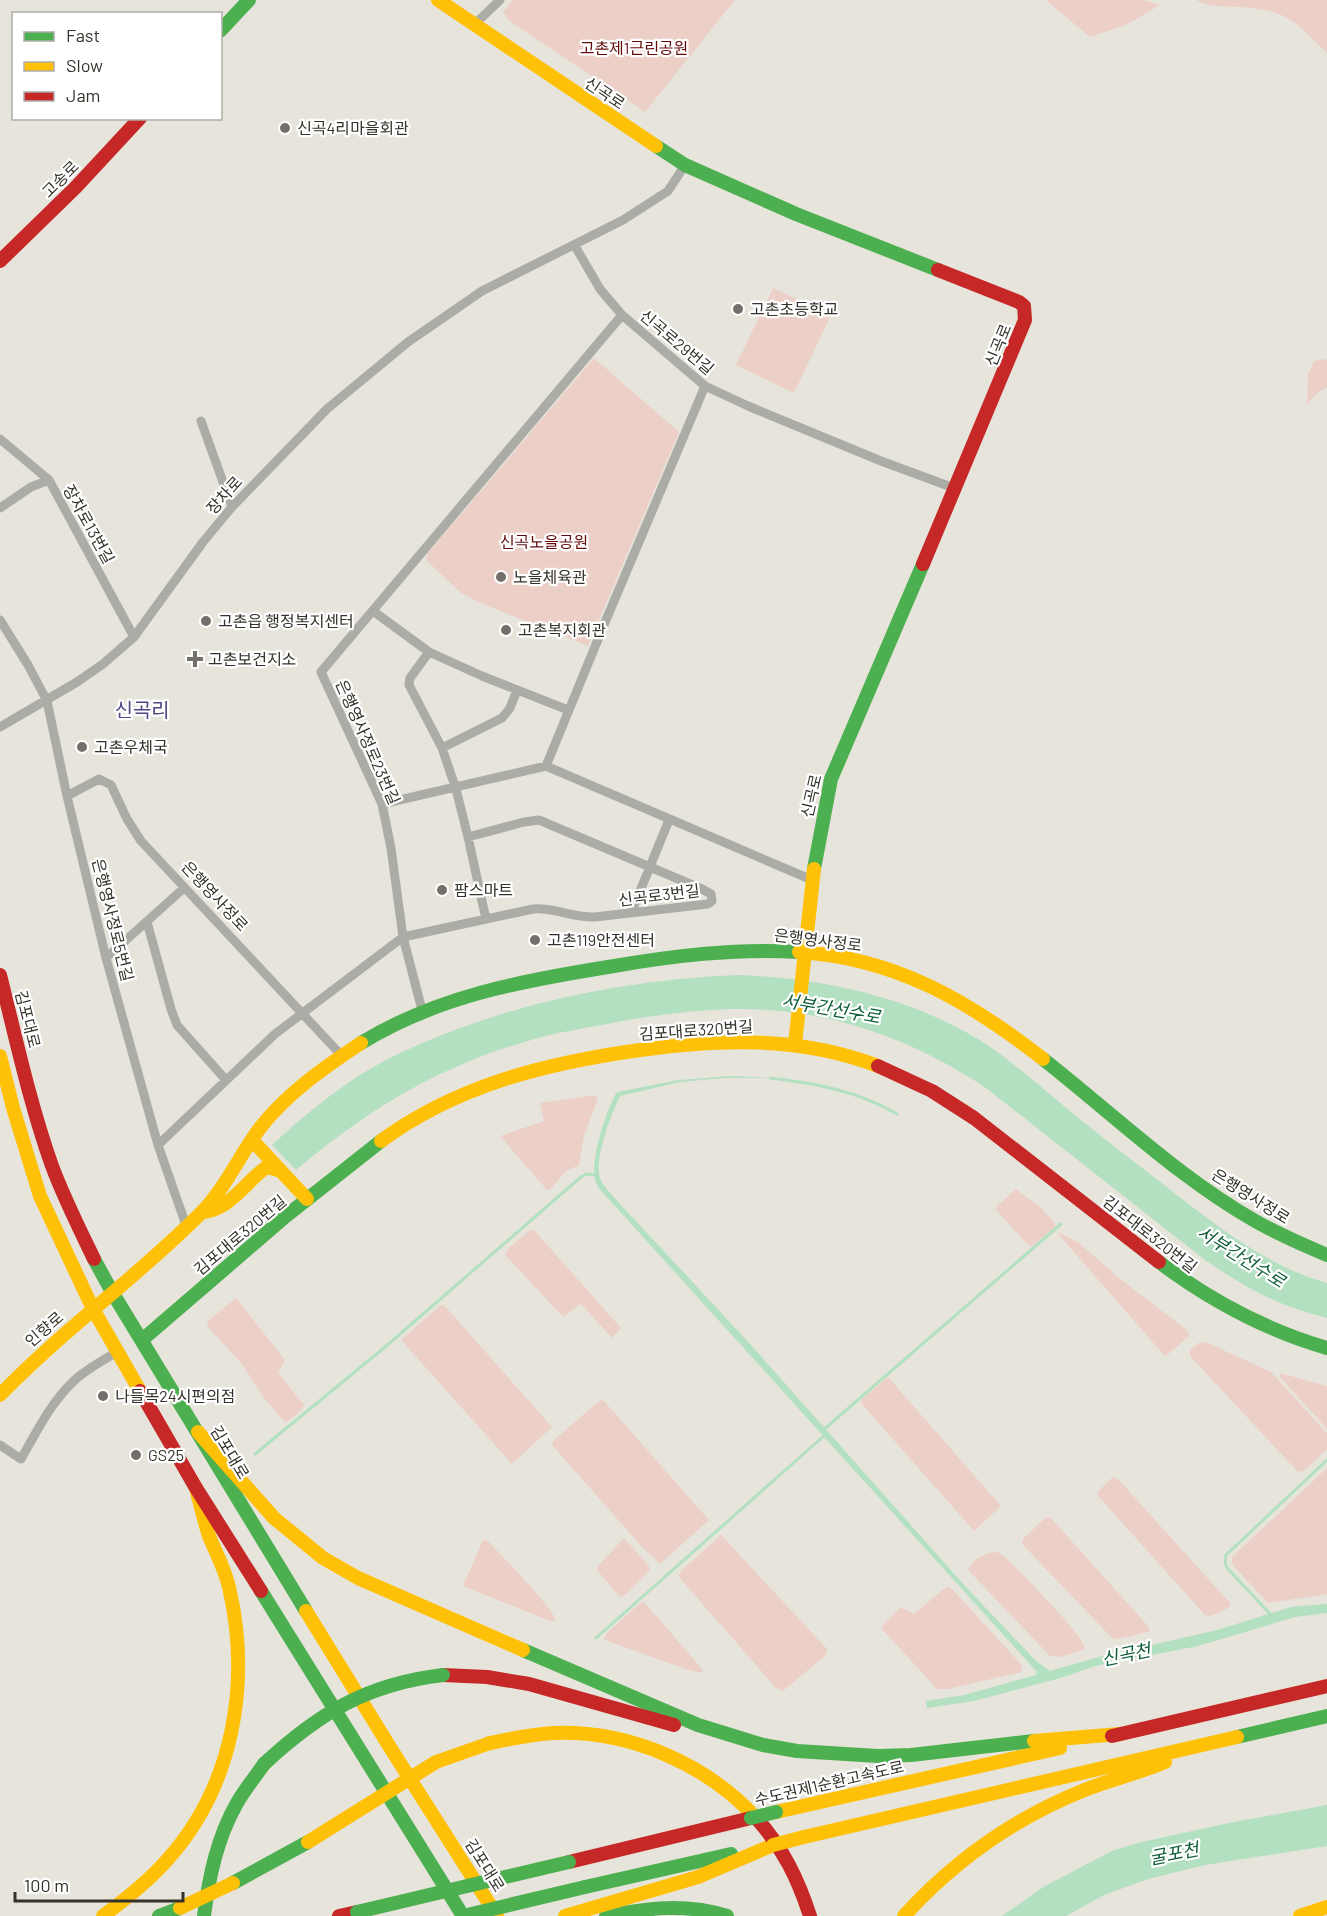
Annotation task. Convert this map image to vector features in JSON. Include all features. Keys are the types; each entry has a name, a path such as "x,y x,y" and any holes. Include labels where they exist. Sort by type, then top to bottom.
{"main road":[{"path":"222,29 249,0"},
{"name":"신곡로","path":"438,0 686,165 788,210 976,284 1024,306 1025,320 1021,333 831,779 812,880 796,1037"},
{"name":"고송로","path":"0,261 76,187 138,120"},
{"name":"은행영사정로","path":"112,1292 156,1256 203,1212 228,1180 260,1128 274,1113 342,1056 383,1029 422,1010 516,984 658,959 749,950 805,958 848,957 910,976 971,1007 1021,1041 1141,1139 1228,1204 1286,1238 1327,1255"},
{"name":"김포대로","path":"0,975 39,1126 54,1169 84,1239 112,1292 497,1916"},
{"name":"김포대로320번길","path":"142,1340 307,1199 379,1143 420,1115 465,1093 520,1073 572,1060 674,1046 796,1037 871,1063 927,1088 999,1137 1190,1286 1241,1316 1294,1339 1327,1348"},
{"path":"0,1056 40,1196 93,1309 196,1488 463,1916 1327,1716"},
{"path":"252,1140 307,1199"},
{"path":"203,1212 211,1212 220,1208 264,1168 281,1171"},
{"name":"인향로","path":"0,1395 46,1349 112,1292"},
{"path":"198,1432 274,1518 323,1558 358,1578 648,1705 698,1725 763,1745"},
{"path":"104,1916 139,1888 170,1857 192,1829 218,1776 232,1727 239,1678 238,1630 225,1572 208,1534 196,1488"},
{"path":"204,1916 207,1886 224,1831 236,1804 264,1764 302,1730 339,1706 394,1682 443,1675 487,1677 528,1684 699,1732 763,1745 878,1756 912,1755 989,1745 1120,1734"},
{"name":"수도권제1순환고속도로","path":"339,1916 776,1812 1327,1686"},
{"path":"159,1916 233,1883 308,1842 436,1762 490,1743 543,1734 587,1734 632,1743 658,1752 716,1783 742,1803 771,1835 790,1866 810,1916"},
{"path":"904,1916 951,1869 984,1843 1021,1820 1089,1789 1143,1772 1202,1746"},
{"path":"599,1913 698,1877 773,1845"},
{"path":"566,1916 680,1906 711,1910 727,1916"},
{"path":"1300,1916 1327,1907"}],"street":[{"path":"475,24 500,0"},
{"path":"575,246 659,197 675,182 686,165"},
{"name":"장차로","path":"0,727 103,664 134,637 203,542 232,507 339,399 417,335 482,291 575,246"},
{"name":"신곡로29번길","path":"575,246 600,289 622,315 705,386 881,461 954,488"},
{"name":"은행영사정로23번길","path":"422,1010 403,937 392,848 382,804 321,672 622,315"},
{"path":"546,766 705,386"},
{"path":"201,421 232,507"},
{"name":"장차로13번길","path":"0,439 49,480 134,637"},
{"path":"0,508 31,487 49,480"},
{"path":"373,611 429,652 568,710"},
{"name":"은행영사정로5번길","path":"0,620 47,700 67,796 106,958 158,1145 186,1228"},
{"path":"429,652 410,678 409,685 442,748 456,789 486,919"},
{"path":"442,748 502,718 510,708 518,690"},
{"path":"382,804 456,789 546,766 812,880"},
{"name":"은행영사정로","path":"67,796 99,779 111,785 136,834 342,1056"},
{"name":"신곡로3번길","path":"403,937 541,908 585,917 708,904 713,898 708,892 539,820 468,837"},
{"path":"631,913 669,820"},
{"path":"106,958 184,888"},
{"name":"은행영사정로5번길","path":"147,922 177,1025 225,1079"},
{"path":"158,1145 225,1079 302,1012 403,937"},
{"path":"0,1445 21,1459 51,1409 65,1391 78,1378 117,1352"}],"green space":[{"name":"고촌제1근린공원","path":"513,0 735,0 645,112 508,20 503,12"},
{"path":"1046,0 1143,0 1160,5 1126,25 1090,37"},
{"path":"1196,0 1327,0 1327,53 1306,32 1279,14 1255,8 1211,5"},
{"path":"773,288 831,315 794,393 736,365"},
{"name":"신곡노을공원","path":"594,358 679,432 588,646 461,593 426,560 428,553"},
{"path":"1327,359 1327,387 1316,394 1307,405 1308,374 1314,361"},
{"path":"595,1095 598,1098 584,1136 579,1165 566,1171 551,1189 547,1190 500,1136 544,1121 540,1103"},
{"path":"1016,1189 1041,1208 1055,1223 1055,1227 1031,1247 996,1210 996,1207"},
{"path":"530,1230 534,1230 621,1328 612,1338 581,1304 563,1317 508,1258 505,1254 508,1249"},
{"path":"1060,1233 1079,1243 1119,1278 1188,1331 1189,1336 1166,1356 1164,1355 1059,1235"},
{"path":"236,1298 285,1360 278,1373 304,1405 286,1423 264,1398 242,1364 207,1326 208,1321"},
{"path":"441,1305 444,1305 552,1427 512,1464 401,1340"},
{"path":"1200,1342 1208,1343 1271,1372 1327,1433 1327,1449 1304,1471 1298,1472 1190,1356 1190,1350"},
{"path":"1280,1373 1327,1386 1327,1429 1280,1377"},
{"path":"888,1377 1000,1505 974,1531 861,1403 862,1399"},
{"path":"600,1400 604,1401 709,1520 660,1564 642,1547 552,1445 553,1441"},
{"path":"1327,1468 1327,1594 1268,1603 1232,1564 1232,1557"},
{"path":"1113,1477 1118,1479 1230,1603 1230,1607 1211,1616 1205,1615 1098,1496 1097,1492"},
{"path":"1050,1517 1148,1626 1150,1630 1148,1632 1117,1639 1112,1638 1022,1544 1023,1539 1045,1518"},
{"path":"721,1535 827,1649 821,1659 783,1691 776,1688 678,1576"},
{"path":"624,1538 650,1570 625,1595 620,1597 597,1570 598,1566"},
{"path":"483,1540 489,1542 526,1582 546,1605 556,1621 550,1621 463,1586"},
{"path":"997,1552 1005,1557 1050,1603 1075,1631 1085,1649 1060,1657 1050,1656 968,1569 980,1557"},
{"path":"946,1587 952,1589 1022,1665 1021,1672 948,1689 937,1689 882,1629 882,1626 901,1607 914,1614"},
{"path":"644,1602 703,1670 702,1673 605,1640 607,1633 640,1603"}],"water":[{"name":"서부간선수로","path":"738,975 800,980 862,992 922,1011 978,1039 1224,1230 1283,1266 1327,1283 1327,1318 1293,1308 1263,1295 1205,1260 986,1088 958,1070 928,1054 866,1029 801,1013 734,1009 689,1012 631,1019 550,1035 496,1051 434,1077 376,1110 296,1170 272,1145 326,1099 355,1078 386,1060 427,1041 470,1025 558,999 602,990 693,978"},
{"name":"신곡천","path":"730,1076 772,1078 725,1078 680,1082 620,1096 601,1148 599,1170 602,1182 612,1196 751,1345 965,1586 1036,1661 1050,1671 1099,1657 1217,1630 1291,1607 1327,1604 1327,1613 1295,1617 1198,1646 1095,1666 1064,1677 974,1701 927,1708 926,1701 964,1695 1036,1675 1037,1672 605,1195 596,1181 594,1171 597,1148 604,1121 617,1092 679,1080"},
{"name":"굴포천","path":"1327,1805 1327,1846 1205,1865 1148,1879 1104,1895 1066,1916 1002,1916 1045,1886 1112,1851 1137,1843 1229,1823"}],"waterway":[{"path":"770,1078 835,1089 867,1099 897,1114"},
{"path":"255,1454 385,1347 581,1177 587,1174 597,1175"},
{"path":"822,1431 1061,1224"},
{"path":"596,1638 825,1435"},
{"path":"1271,1615 1227,1568 1226,1555 1327,1460"}],"traffic: fast":[{"path":"222,29 249,0"},
{"path":"656,146 685,165 796,214 938,270"},
{"path":"814,869 831,779 923,564"},
{"path":"361,1043 420,1013 450,1002 544,978 679,956 751,951 799,952"},
{"path":"1043,1059 1200,1186 1266,1227 1327,1255"},
{"path":"142,1340 286,1216 381,1141"},
{"path":"94,1259 306,1611"},
{"path":"1159,1262 1198,1289 1239,1313 1304,1341 1327,1348"},
{"path":"261,1591 463,1916"},
{"path":"523,1650 698,1725 763,1745 797,1751 878,1756 911,1755 1034,1741"},
{"path":"264,1764 304,1730 346,1704 391,1686 443,1675"},
{"path":"1237,1737 1327,1716"},
{"path":"204,1916 211,1872 224,1830 240,1798 264,1764"},
{"path":"751,1818 776,1812"},
{"path":"233,1883 308,1842"},
{"path":"585,1887 731,1854"},
{"path":"357,1912 569,1862"},
{"path":"463,1916 585,1887"},
{"path":"159,1916 180,1908"},
{"path":"606,1916 666,1908 697,1909 727,1916"}],"traffic: slow":[{"path":"438,0 656,146"},
{"path":"795,1044 814,869"},
{"path":"799,952 867,963 929,986 959,1001 1043,1059"},
{"path":"381,1141 440,1105 472,1091 537,1070 605,1055 670,1046 730,1042 760,1043 819,1049 878,1066"},
{"path":"0,1395 49,1348 151,1260 200,1214 217,1194 260,1128 282,1103 320,1071 361,1043"},
{"path":"0,1056 40,1196 93,1309 140,1391"},
{"path":"252,1140 307,1199"},
{"path":"203,1212 213,1210 229,1201 264,1169 268,1167 281,1171"},
{"path":"198,1432 274,1518 323,1558 358,1578 523,1650"},
{"path":"103,1916 153,1875 190,1830 208,1799 222,1765 232,1731 237,1695 238,1659 235,1623 227,1580 209,1536 196,1488"},
{"path":"306,1611 497,1916"},
{"path":"490,1743 554,1733 610,1737 638,1744 665,1754 715,1782 757,1819"},
{"path":"1034,1741 1120,1734"},
{"path":"804,1837 1237,1737"},
{"path":"308,1842 436,1762 490,1743"},
{"path":"776,1812 1060,1748"},
{"path":"904,1916 944,1876 1011,1827 1087,1789 1165,1762"},
{"path":"773,1845 804,1837"},
{"path":"565,1916 698,1877 773,1845"},
{"path":"180,1908 233,1883"},
{"path":"1300,1916 1327,1907"}],"traffic: jam":[{"path":"0,261 76,187 138,120"},
{"path":"923,564 1025,320 1024,306 1019,302 938,270"},
{"path":"0,975 44,1143 62,1190 94,1259"},
{"path":"878,1066 932,1091 974,1118 1159,1262"},
{"path":"140,1391 196,1488 261,1591"},
{"path":"443,1675 487,1677 529,1684 674,1725"},
{"path":"1112,1736 1327,1686"},
{"path":"569,1862 751,1818"},
{"path":"757,1819 775,1841 789,1865 810,1916"},
{"path":"339,1916 357,1912"}],"place":[{"name":"신곡4리마을회관","path":"285,128"},
{"name":"고촌초등학교","path":"738,309"},
{"name":"노을체육관","path":"501,577"},
{"name":"고촌읍 행정복지센터","path":"206,621"},
{"name":"고촌복지회관","path":"506,630"},
{"name":"고촌보건지소","path":"195,659"},
{"name":"고촌우체국","path":"82,747"},
{"name":"팜스마트","path":"442,890"},
{"name":"고촌119안전센터","path":"535,940"},
{"name":"나들목24시편의점","path":"103,1396"},
{"name":"GS25","path":"136,1455"}],"district":[{"name":"신곡리","path":"142,710"}]}
